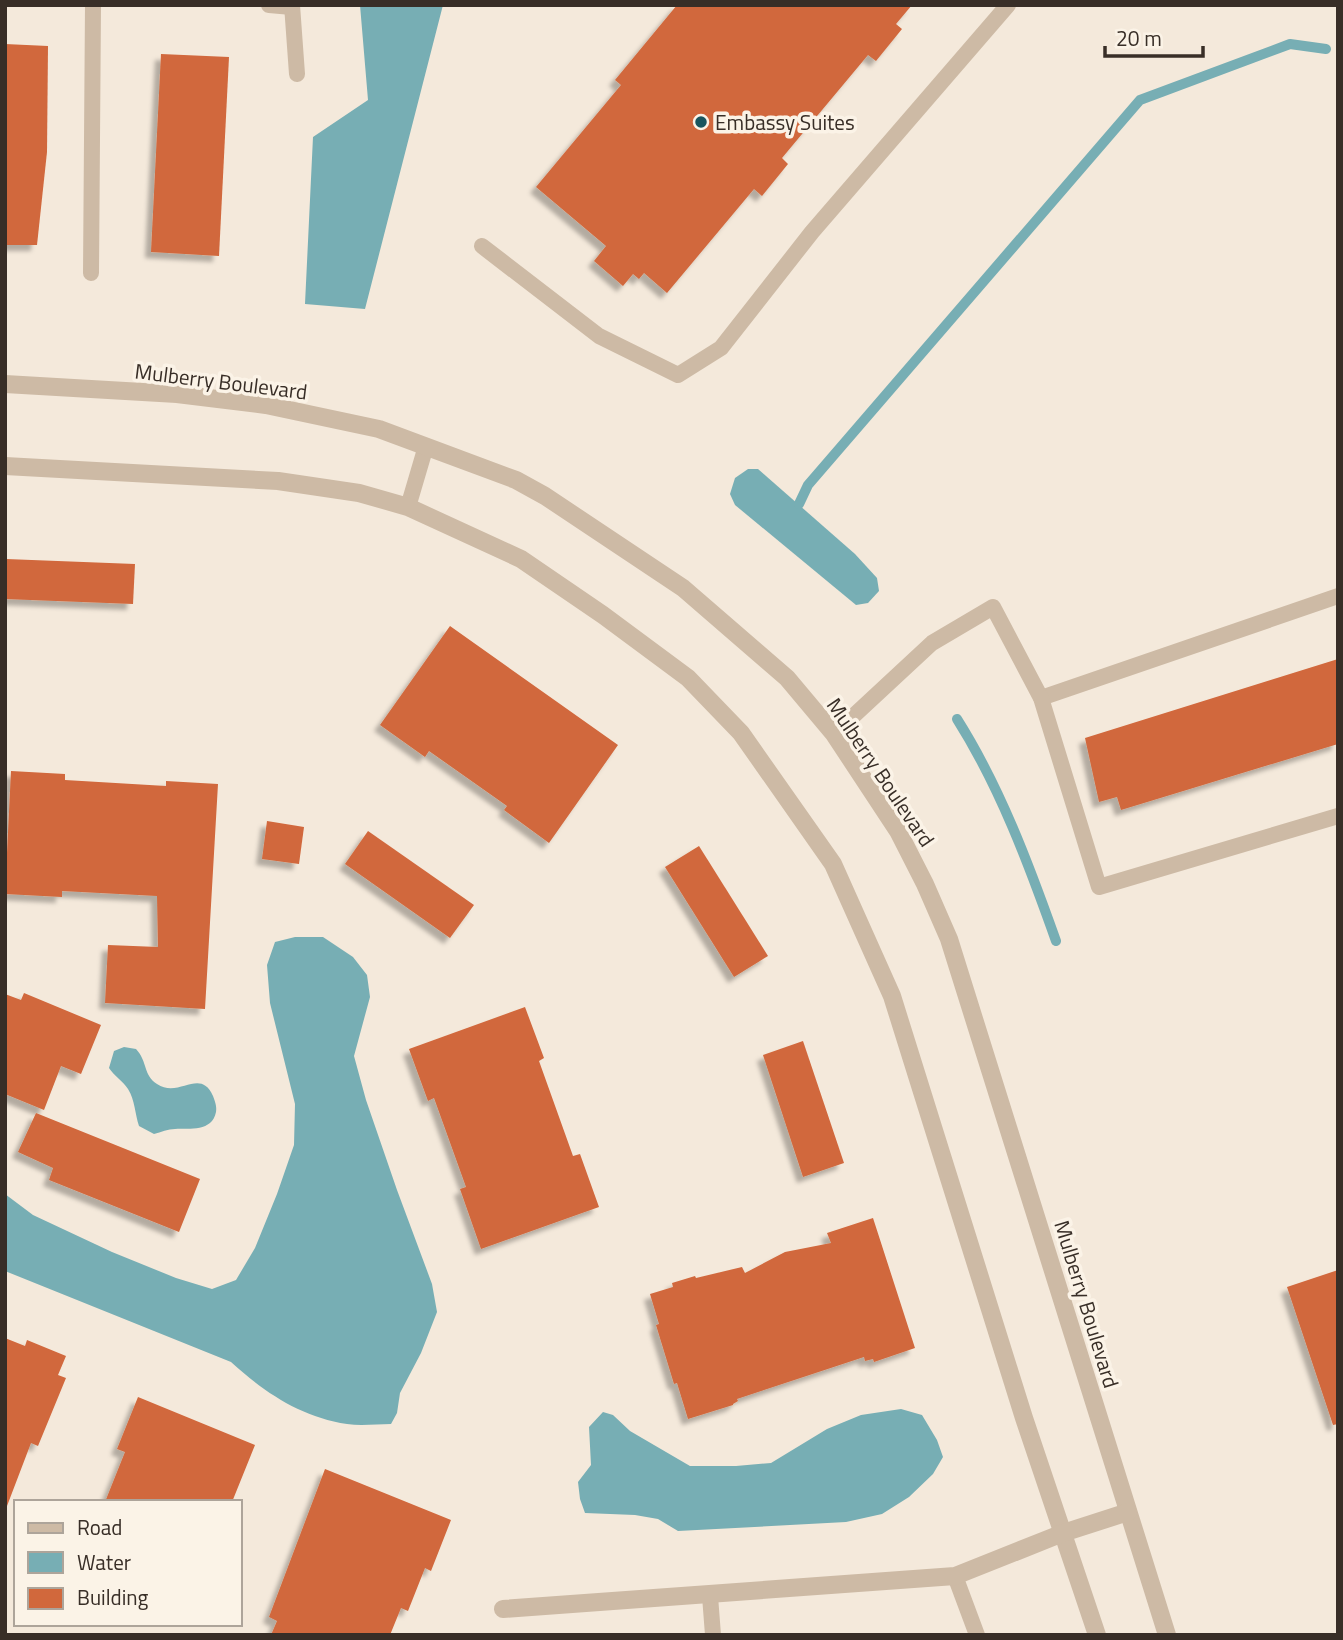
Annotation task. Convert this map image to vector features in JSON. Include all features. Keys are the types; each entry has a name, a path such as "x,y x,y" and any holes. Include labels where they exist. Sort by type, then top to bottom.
{"street":[{"name":"Mulberry Boulevard","path":"5,384 177,394 266,405 379,429 426,446 516,480 545,496 682,588 787,678 834,734 898,831 949,939 1167,1635"},
{"path":"5,466 278,481 359,493 408,507 521,559 688,678 741,733 834,864 892,996 1024,1418 1097,1635"},
{"path":"503,1609 955,1576 1063,1533 1129,1512"}],"lane":[{"path":"92,274 93,5"},
{"path":"269,5 292,6 297,74"},
{"path":"482,246 599,336 678,375 722,348 812,232 1008,5"},
{"path":"408,507 426,446"},
{"path":"1041,698 1338,596"},
{"path":"834,734 932,643 993,607 1041,698 1099,887 1338,816"},
{"path":"955,1576 977,1635"},
{"path":"710,1595 713,1635"}],"water":[{"path":"360,5 443,5 365,309 305,304 313,137 368,100"},
{"path":"748,469 758,469 855,554 877,578 879,591 868,603 856,605 735,505 730,494 735,478"},
{"path":"295,937 323,937 353,957 367,975 370,997 354,1056 366,1100 432,1284 437,1312 421,1353 400,1393 397,1413 391,1424 347,1424 314,1416 284,1402 231,1362 5,1271 5,1194 33,1215 176,1278 212,1289 236,1280 255,1248 294,1145 295,1104 270,1003 267,965 275,942"},
{"path":"124,1047 136,1049 149,1077 165,1088 195,1083 208,1088 216,1108 210,1123 200,1128 172,1129 154,1134 139,1126 130,1093 109,1068 114,1051"},
{"path":"901,1409 922,1415 937,1440 943,1457 933,1474 909,1497 882,1514 846,1522 678,1531 658,1519 635,1515 585,1513 580,1499 578,1482 591,1465 589,1427 603,1412 613,1415 630,1431 690,1466 736,1466 771,1463 827,1429 861,1415"}],"building":[{"name":"Embassy Suites","path":"677,5 912,5 896,24 902,29 876,61 868,55 782,158 788,164 762,196 754,189 667,293 644,273 639,279 633,274 623,286 594,261 606,246 536,187 621,85 615,80"},
{"path":"5,44 48,46 47,152 37,245 5,245"},
{"path":"161,54 229,57 219,256 151,252"},
{"path":"6,559 135,564 133,604 5,599"},
{"path":"450,626 618,745 549,843 504,810 507,806 429,751 425,757 380,725"},
{"path":"1338,659 1338,744 1121,810 1117,797 1099,802 1085,738"},
{"path":"11,771 65,774 65,780 166,786 166,781 218,784 205,1009 105,1003 108,945 158,947 157,896 62,891 62,897 5,894"},
{"path":"267,821 304,827 299,864 262,859"},
{"path":"368,831 474,905 450,938 345,864"},
{"path":"699,846 768,956 734,977 665,867"},
{"path":"24,993 101,1025 81,1074 61,1066 44,1110 5,1094 5,994 21,1000"},
{"path":"525,1007 544,1058 539,1061 573,1156 580,1154 599,1207 481,1249 460,1189 466,1187 434,1098 428,1101 409,1049"},
{"path":"803,1041 844,1163 803,1177 763,1055"},
{"path":"36,1113 200,1179 179,1232 49,1180 53,1168 18,1152"},
{"path":"873,1218 915,1348 874,1362 873,1359 865,1361 864,1357 737,1399 733,1405 688,1419 656,1325 659,1324 650,1294 695,1276 696,1278 742,1267 745,1273 785,1252 831,1243 827,1233"},
{"path":"1338,1270 1338,1424 1333,1425 1287,1287"},
{"path":"5,1338 25,1346 27,1340 66,1356 58,1375 66,1378 38,1446 31,1443 7,1506 5,1505"},
{"path":"138,1397 255,1445 233,1500 106,1500 125,1452 117,1449"},
{"path":"325,1469 451,1520 431,1571 425,1568 408,1611 401,1608 390,1635 271,1635 277,1621 269,1617"}],"waterway":[{"path":"799,504 808,485 1140,100 1290,44 1326,49"},
{"path":"957,719 1000,799 1056,941"}],"place":[{"name":"Embassy Suites","path":"701,122"}]}
